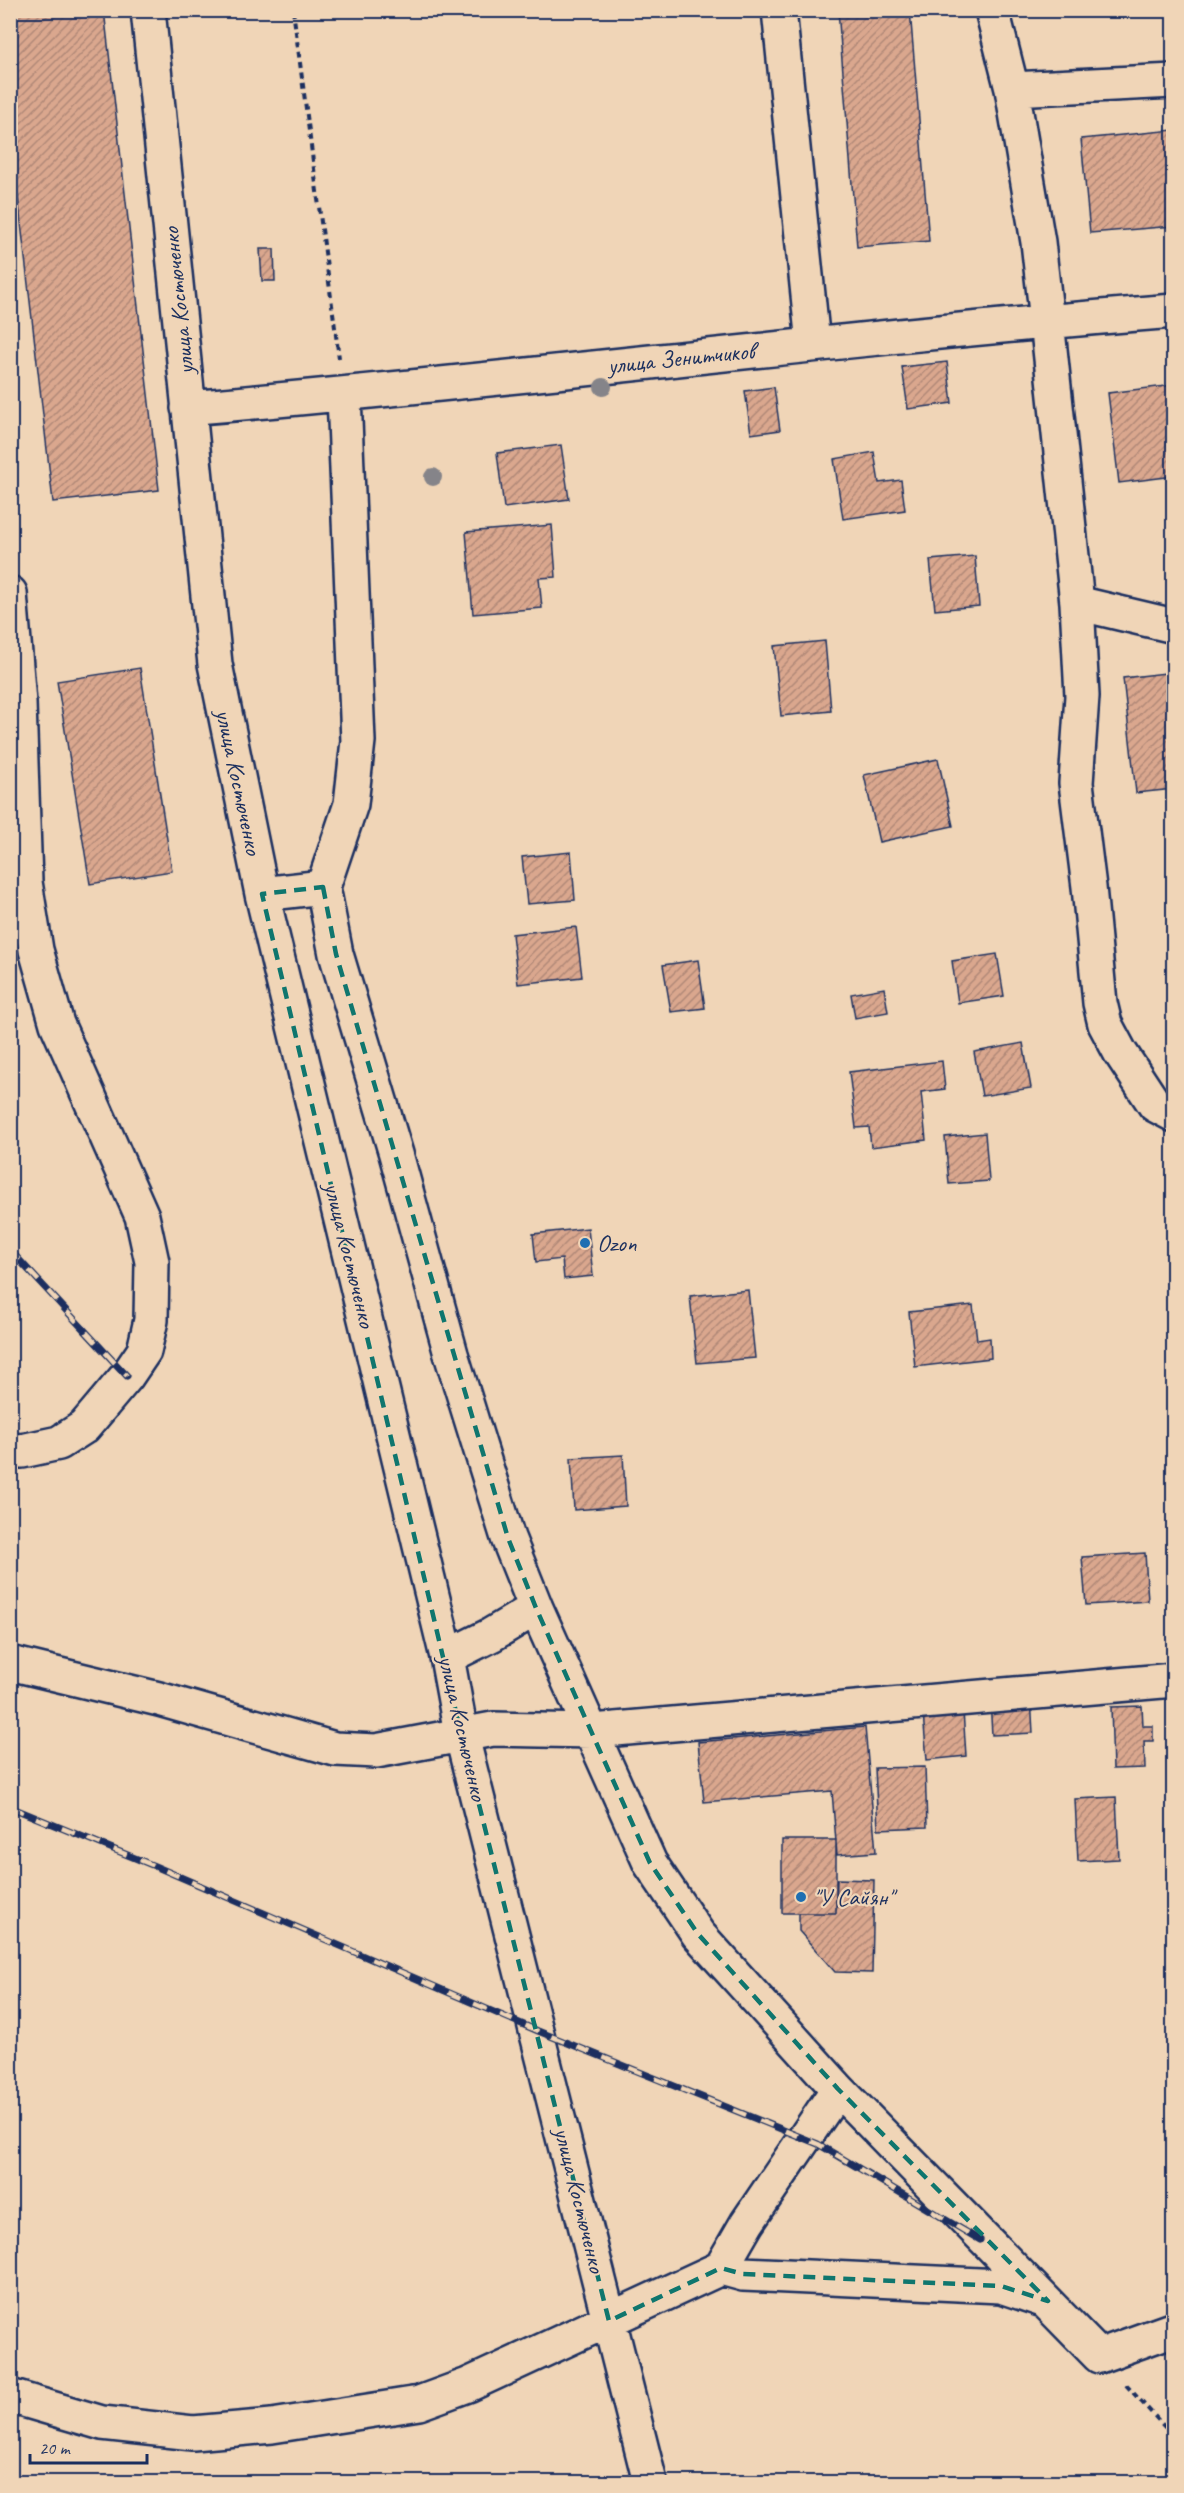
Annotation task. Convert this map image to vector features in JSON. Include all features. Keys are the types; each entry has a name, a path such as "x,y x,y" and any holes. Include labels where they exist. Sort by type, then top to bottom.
{"street":[{"name":"улица Костюченко","path":"148,10 215,664 262,894 447,1657 461,1733 650,2482"},
{"path":"778,10 813,344"},
{"path":"992,10 1012,89 1038,242 1047,321 1077,603 1082,696 1076,783 1100,1003 1106,1024 1115,1042 1155,1105 1173,1115"},
{"path":"1012,89 1173,81"},
{"name":"улица Зенитчиков","path":"188,408 344,395 813,344 1173,311"},
{"path":"344,395 358,741 351,804 323,887 336,954 396,1154 451,1354 508,1538 536,1608 651,1863 672,1898 698,1934 838,2089 1099,2355 1173,2329"},
{"path":"10,593 19,703 25,882 36,950 57,1024 142,1216 152,1262 152,1320 144,1352 84,1427 58,1443 22,1451 10,1450"},
{"path":"1077,603 1173,626"},
{"path":"262,894 323,887"},
{"path":"447,1657 491,1635 536,1608"},
{"path":"10,1663 159,1699 335,1749 376,1751 461,1733 494,1729 593,1731 1173,1680"},
{"path":"10,2396 113,2424 193,2433 272,2426 419,2403 468,2385 721,2268 747,2223 838,2089"},
{"path":"721,2268 743,2274 1001,2286 1048,2301"}],"path":[{"path":"293,10 344,395"},
{"path":"1099,2355 1173,2437"}],"highlighted area":[{"path":"323,887 336,954 508,1538 536,1608 650,1863 672,1898 698,1934 838,2089 1048,2301 1001,2286 743,2274 721,2268 609,2321 461,1733 262,894"}],"building":[{"path":"10,10 104,10 159,490 53,502 10,127"},
{"path":"838,10 910,10 929,241 857,247"},
{"path":"1174,130 1174,226 1090,233 1081,139"},
{"path":"260,249 274,249 275,281 262,281"},
{"path":"947,362 952,403 908,409 902,367"},
{"path":"1174,385 1174,476 1119,483 1108,393"},
{"path":"774,387 780,430 751,434 745,391"},
{"path":"561,445 569,499 504,508 497,453"},
{"path":"874,452 879,483 901,480 905,510 843,519 834,459"},
{"path":"552,525 556,577 539,578 542,608 473,614 466,532"},
{"path":"975,556 979,606 935,610 930,560"},
{"path":"825,641 831,711 781,716 774,646"},
{"path":"140,668 172,871 90,884 57,681"},
{"path":"1174,672 1174,789 1136,793 1123,678"},
{"path":"938,759 953,826 879,842 864,775"},
{"path":"571,852 575,900 527,904 522,857"},
{"path":"576,927 582,977 518,984 512,934"},
{"path":"997,954 1004,996 958,1003 952,961"},
{"path":"698,960 705,1008 671,1012 663,965"},
{"path":"884,988 888,1012 855,1018 851,994"},
{"path":"1023,1043 1031,1088 982,1096 974,1052"},
{"path":"942,1061 945,1089 921,1092 926,1140 871,1147 869,1127 856,1128 849,1072"},
{"path":"985,1133 989,1181 949,1184 945,1137"},
{"path":"588,1228 593,1276 564,1279 562,1259 536,1262 533,1234"},
{"path":"748,1290 755,1358 697,1363 690,1296"},
{"path":"973,1305 977,1340 990,1338 991,1358 915,1367 909,1312"},
{"path":"623,1455 626,1506 574,1510 571,1458"},
{"path":"1145,1553 1148,1601 1086,1605 1082,1557"},
{"path":"1031,1697 1033,1733 992,1735 990,1699"},
{"path":"1169,1703 1174,1703 1174,1731"},
{"path":"1142,1706 1143,1726 1153,1726 1153,1741 1144,1741 1145,1768 1113,1769 1111,1707"},
{"path":"963,1711 966,1756 927,1760 923,1714"},
{"path":"865,1727 876,1852 837,1855 832,1791 704,1802 698,1742"},
{"path":"925,1767 927,1827 878,1829 875,1768"},
{"path":"1116,1797 1119,1859 1078,1861 1075,1799"},
{"path":"782,1840 836,1840 836,1913 782,1913"},
{"path":"837,1879 874,1880 872,1973 835,1972 799,1931 799,1913 836,1913"}],"railway":[{"path":"10,1250 127,1376"},
{"path":"10,1807 157,1867 538,2031 818,2144 980,2240"}],"place":[{"name":"Ozon","path":"585,1243"},
{"name":"\"У Сайян\"","path":"801,1897"}]}
